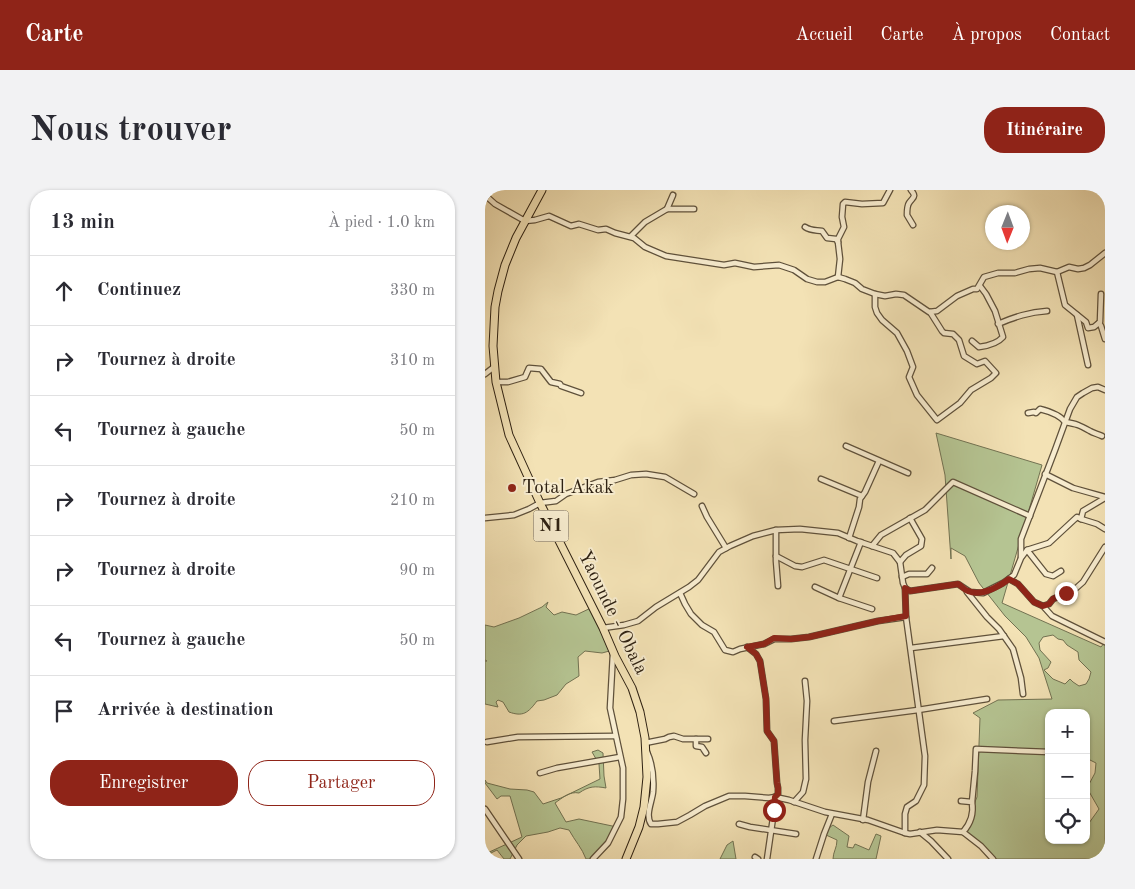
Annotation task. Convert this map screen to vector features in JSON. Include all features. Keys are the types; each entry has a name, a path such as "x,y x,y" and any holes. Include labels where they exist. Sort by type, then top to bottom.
{"highway":[{"name":"Yaounde - Obala","path":"543,190 516,238 505,265 495,307 494,367 509,435 540,503 632,688 640,712 647,777 644,807 639,827 626,859"}],"street":[{"path":"838,278 840,259 838,239 844,227 842,217 843,204 845,202 862,204 883,203 890,190"},
{"path":"911,190 914,192 914,195 909,204 907,215 913,224"},
{"path":"485,195 495,204 525,221 549,216 571,226 579,224 598,230 606,229 631,236 640,241 645,247 666,256 724,264 735,263 754,267 779,265 794,270 807,279 817,282 838,278 845,279 875,294 885,296 904,295 930,312 941,331 953,334 959,340 964,356 977,364 985,361 996,373 971,390 960,403 937,420 917,395 909,377 913,367 907,351 897,333 877,313 875,294"},
{"path":"667,210 673,195"},
{"path":"631,236 645,222 667,210 694,209"},
{"path":"805,227 817,232 822,231 827,238 836,239 838,242"},
{"path":"930,312 937,311 957,296 977,289 984,277 1029,269 1041,268 1057,272 1069,267 1084,268 1105,253"},
{"path":"1057,272 1065,305 1086,322 1088,328 1094,327 1100,322 1102,317 1101,294"},
{"path":"972,341 979,347 987,346 1003,338 995,311 980,286"},
{"path":"998,324 1023,314 1047,311"},
{"path":"1077,315 1088,365"},
{"path":"1099,323 1105,339"},
{"path":"485,374 494,367"},
{"path":"496,382 508,382 525,377 529,368 541,369 551,382 581,393"},
{"path":"1021,558 1021,539 1070,409 1077,397 1093,388 1098,387 1105,390"},
{"path":"1028,413 1036,413 1040,409 1044,410 1062,418 1065,422 1085,427 1089,431 1102,436"},
{"path":"845,446 909,474"},
{"path":"849,538 860,499 879,461"},
{"path":"485,518 514,515 540,503 556,501 566,494 599,482 631,475 646,474 665,477 694,494"},
{"path":"1045,474 1073,488 1105,497"},
{"path":"821,478 862,496"},
{"path":"872,546 881,535 925,510 953,482 1029,516"},
{"path":"1081,519 1083,511 1105,497"},
{"path":"702,506 726,548"},
{"path":"964,589 970,592 983,593 1003,583 1014,575 1021,558 1027,550 1049,543 1077,517 1105,528"},
{"path":"900,562 906,555 921,546 922,539 910,518"},
{"path":"603,628 638,621 698,580 719,552 753,536 776,530 800,528 838,533 893,553 900,562 905,588 906,616 925,756 924,785 916,801 907,807 905,833"},
{"path":"776,530 778,586"},
{"path":"839,598 861,542"},
{"path":"1043,606 1049,604 1053,599 1074,590 1083,582 1105,547"},
{"path":"1027,550 1046,574 1053,576 1061,571"},
{"path":"776,556 795,566 802,567 824,560 877,578"},
{"path":"902,577 909,574 927,574 932,568"},
{"path":"1009,579 1018,584 1034,602 1043,606 1052,616 1105,642"},
{"path":"905,588 910,591 958,584 971,595 1013,648 1023,694"},
{"path":"815,587 839,598 872,609"},
{"path":"680,593 691,614 714,632 725,650 733,652 740,648 764,644 774,638 809,637 906,616"},
{"path":"911,648 1004,636"},
{"path":"747,647 756,654 760,661 766,699 767,731 774,741 778,794 775,797 767,859"},
{"path":"593,859 608,843 621,817 623,799 623,768 610,708 613,651"},
{"path":"794,802 803,792 806,779 807,701 805,681"},
{"path":"834,720 918,710 987,699"},
{"path":"487,742 518,737 615,736"},
{"path":"708,739 683,739 674,736 645,746 650,759 653,786 648,817 651,824 677,822 705,806 729,796 775,797 910,834 937,830 963,832 981,846 993,859"},
{"path":"696,739 696,746 702,747 706,753"},
{"path":"963,832 973,816 972,802 976,750 1045,752"},
{"path":"863,820 868,782 875,751"},
{"path":"540,773 557,768 620,757"},
{"path":"961,801 972,802"},
{"path":"485,809 519,859"},
{"path":"816,859 833,814"},
{"path":"739,824 796,834"},
{"path":"919,832 931,841 948,859"}],"green space":[{"path":"936,433 1042,465 1002,603 1101,647 1105,642 1105,859 992,859 982,845 962,833 977,797 980,718 973,713 998,700 1052,699 1039,658 1026,637 1005,616 979,583 965,556 951,548 951,559 945,475","holes":["1053,635 1063,640 1078,652 1079,660 1091,672 1086,684 1079,686 1070,679 1065,684 1053,679 1044,670 1048,668 1051,662 1040,650 1039,643 1043,637"]},
{"path":"548,602 546,607 554,615 562,612 576,615 593,607 613,650 602,653 585,651 578,657 579,676 566,684 557,695 537,701 525,713 509,712 503,702 498,700 496,702 498,707 485,704 485,661 487,661 485,660 485,625 494,627 519,618"},
{"path":"598,750 603,753 606,788 592,787 579,793 569,794 600,779 599,764 592,752"},
{"path":"485,780 487,783 510,789 534,792 543,804 566,796 555,803 566,822 579,819 617,827 592,859 586,859 569,830 560,828 526,836 517,845 510,859 504,859 497,850 485,856 485,854 522,837 510,796 501,796 497,799 485,783"},
{"path":"833,825 849,836 847,847 853,848 855,844 869,850 876,834 881,836 876,859 833,859 837,840 826,835 826,830"},
{"path":"733,841 736,859 720,859 727,845"}],"place":[{"name":"Total Akak","path":"512,488"}],"route":[{"path":"774,810 775,797 778,794 774,741 767,731 766,699 760,661 756,654 747,647 764,644 774,638 809,637 906,616 905,588 910,591 958,584 970,592 983,593 1009,579 1018,584 1034,602 1043,606 1066,593"}]}
